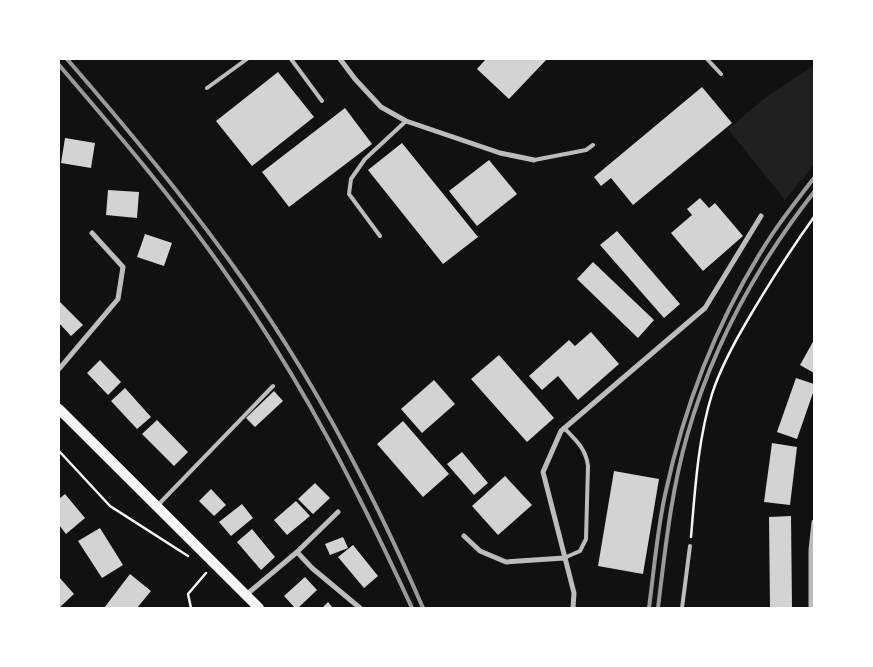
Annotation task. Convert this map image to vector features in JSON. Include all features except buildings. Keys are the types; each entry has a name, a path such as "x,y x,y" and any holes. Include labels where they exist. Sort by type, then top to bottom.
{"main road":[{"path":"59,409 259,608"}],"street":[{"path":"340,59 354,79 381,108 406,121 500,153 534,160"},
{"path":"573,608 574,593 543,472 561,431 705,308 761,216"},
{"path":"59,369 118,299 123,267 92,233"},
{"path":"246,595 297,552 338,512"},
{"path":"812,608 811,550 814,522"},
{"path":"464,536 480,551 506,562 564,558"},
{"path":"297,552 312,568 360,608"}],"lane":[{"path":"207,88 247,59"},
{"path":"291,59 322,101"},
{"path":"707,59 721,74"},
{"path":"380,236 349,194 351,179 365,159 406,121"},
{"path":"534,160 569,155 586,150 593,145"},
{"path":"156,506 273,386"},
{"path":"564,428 577,441 586,455 588,466 586,539 580,551 564,558"},
{"path":"682,608 690,546"}],"path":[{"path":"690,546 696,480 712,395 730,350 776,272 814,217"},
{"path":"59,451 110,506 192,559"},
{"path":"191,608 188,594 215,565"}],"shaded area":[{"path":"814,65 814,164 785,200 728,129 764,99"}],"railway":[{"path":"67,59 177,191 219,246 266,313 340,436 384,522 423,608"},
{"path":"59,65 170,198 257,320 329,440 412,608"},
{"path":"649,608 665,495 673,460 694,392 721,327 754,263 778,226 814,178"},
{"path":"658,608 669,522 677,478 681,457 697,403 723,339 755,278 814,192"}]}
